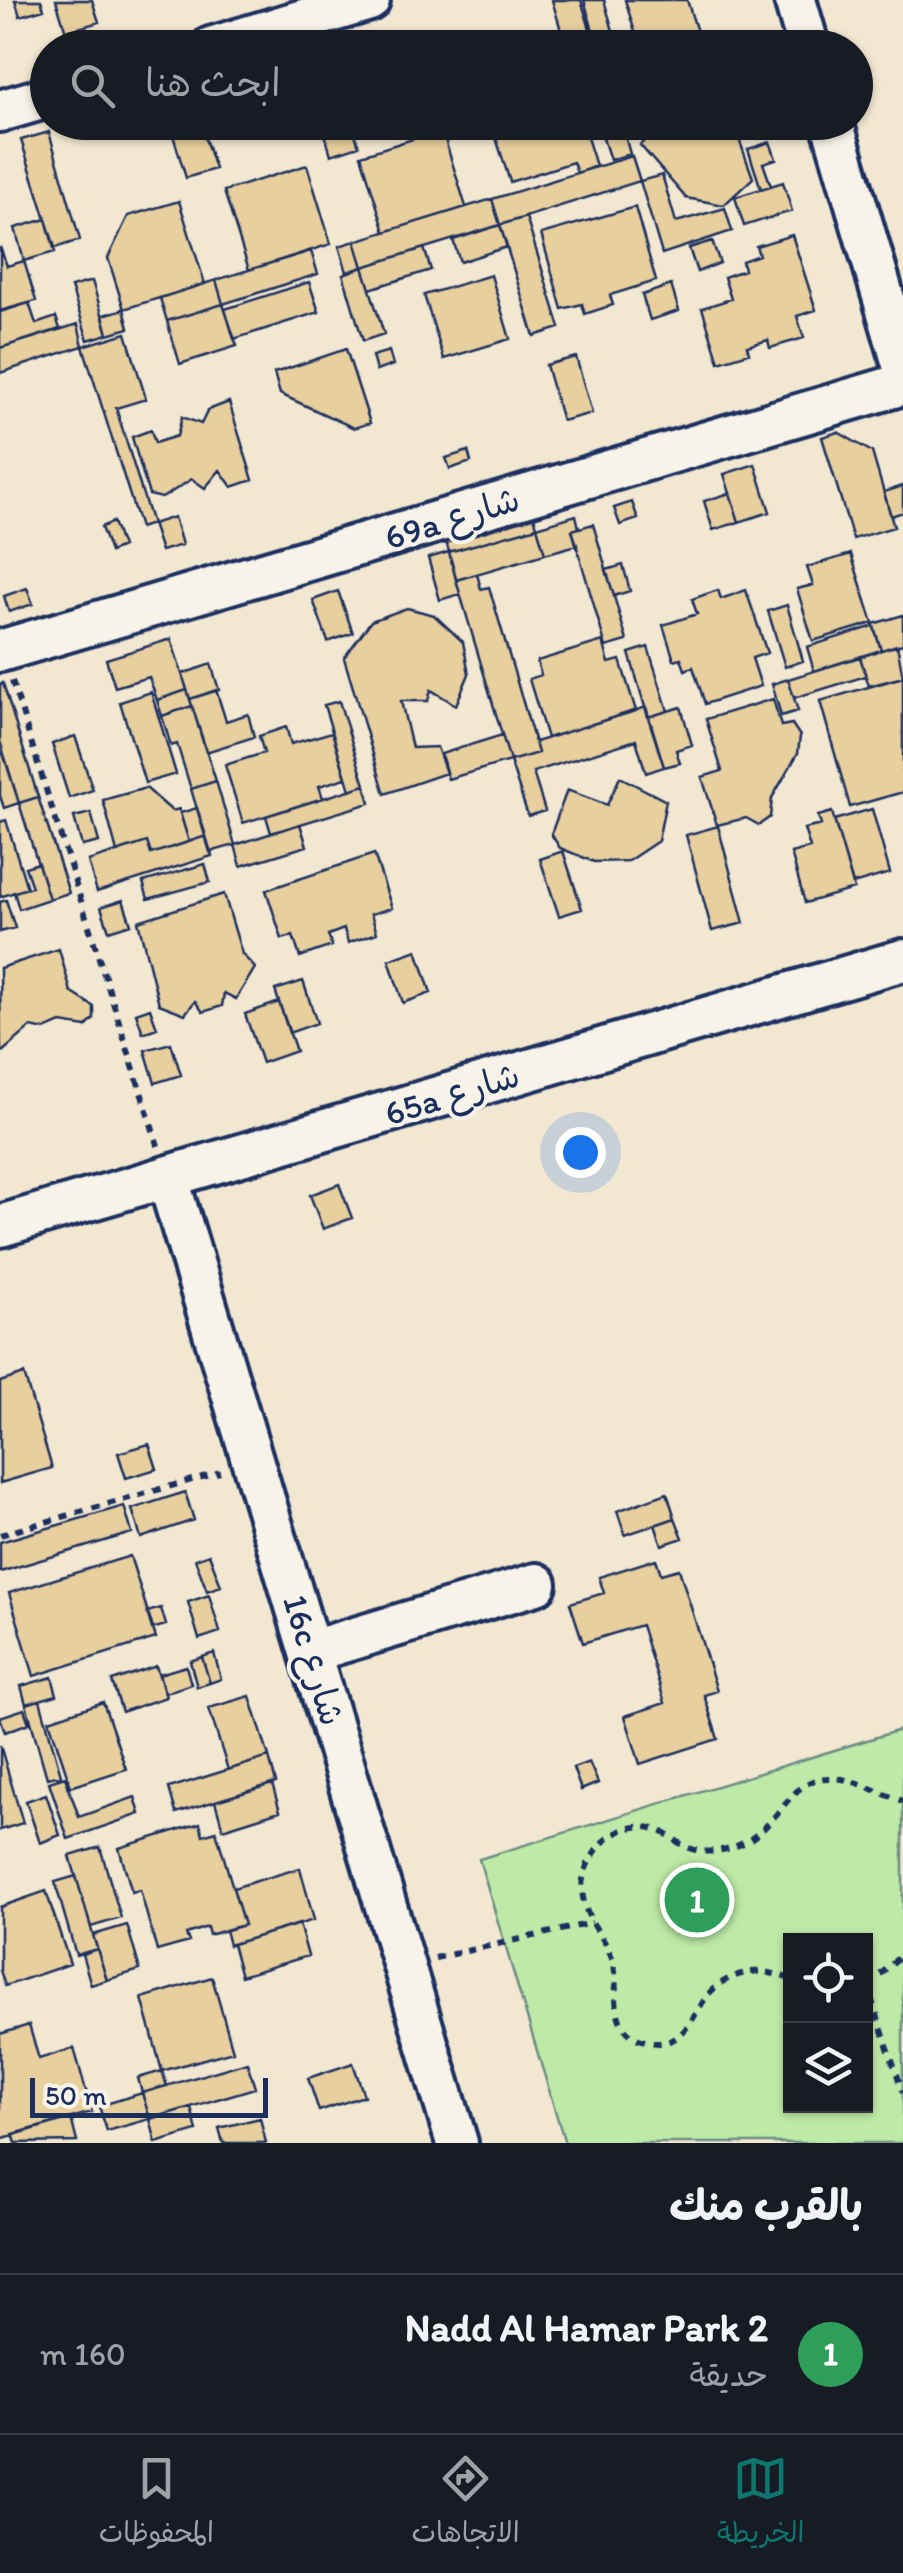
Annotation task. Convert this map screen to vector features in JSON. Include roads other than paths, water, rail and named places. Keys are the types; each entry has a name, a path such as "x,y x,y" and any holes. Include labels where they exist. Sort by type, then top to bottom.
{"street":[{"path":"271,30 369,0"},
{"path":"796,0 805,30"},
{"path":"0,111 30,102"},
{"path":"837,140 903,364"},
{"name":"69a شارع","path":"1,651 903,384"},
{"name":"65a شارع","path":"0,1226 903,960"},
{"name":"16c شارع","path":"168,1179 457,2143"},
{"path":"312,1651 536,1584"}],"place":[{"name":"Nadd Al Hamar Park 2","path":"697,1900"}]}
